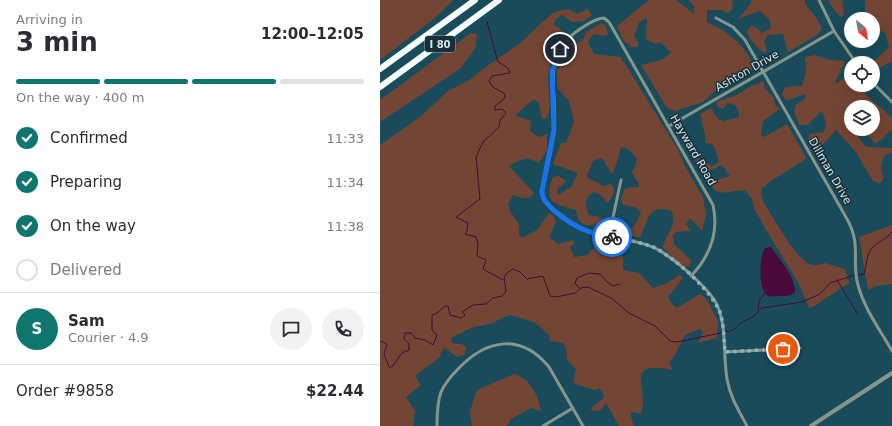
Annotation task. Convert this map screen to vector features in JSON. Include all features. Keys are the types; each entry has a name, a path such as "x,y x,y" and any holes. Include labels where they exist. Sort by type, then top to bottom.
{"highway":[{"name":"I 80","path":"380,69 475,0"},
{"name":"I 80","path":"380,87 499,0"}],"street":[{"path":"819,0 834,31 851,56"},
{"name":"Hayward Road","path":"609,236 588,232 579,228 551,208 544,200 542,195 554,130 555,115 552,79 557,55 568,38 597,19 604,18 607,19 711,198 715,214 715,230 710,248 691,276"},
{"name":"Dillman Drive","path":"716,18 733,27 741,34 851,225 856,246 856,275 861,297 892,351"},
{"name":"Ashton Drive","path":"669,126 834,31"},
{"path":"880,91 892,102"},
{"path":"621,180 609,236 656,248 669,257 709,293 718,306 722,316 729,391 747,426"},
{"path":"437,426 438,401 447,381 469,357 483,348 504,344 525,348 542,359 553,374 583,426"},
{"path":"725,352 800,348"},
{"path":"812,426 892,373"},
{"path":"543,426 573,408"}],"shaded area":[{"path":"380,0 453,0 435,18 380,60"},
{"path":"649,0 676,0 694,14 694,6 689,0 733,0 732,9 728,13 721,10 708,10 707,22 729,35 742,46 751,60 753,68 717,89 703,102 676,111 667,108 641,65 661,60 671,53 661,42 655,44 646,39 647,18 639,22 634,36 638,42 638,47 632,47 623,40 617,26"},
{"path":"751,0 805,0 805,3 822,29 817,35 788,52 783,34 768,35 764,41 767,51 764,53 751,41 747,31 751,26 757,28 762,33 771,28 770,21 760,11 738,19 751,3"},
{"path":"828,0 842,0 844,15 841,17 834,10"},
{"path":"865,0 892,0 892,61 880,68 879,56 889,47 885,33 880,31 880,12 865,11"},
{"path":"568,9 577,14 588,9 592,15 584,21 572,22 562,15 556,19 554,25 562,30 563,34 553,53 548,76 550,107 547,118 542,119 538,101 533,100 515,115 531,121 530,131 539,137 547,134 547,150 539,163 524,159 509,166 534,193 531,197 522,198 513,195 508,204 510,211 519,224 519,235 523,238 537,230 549,213 554,216 556,222 549,237 558,244 573,240 574,244 570,247 574,257 588,255 599,241 619,247 623,258 623,270 639,273 653,288 665,284 680,275 683,278 668,297 671,303 677,308 700,294 706,298 718,321 717,338 698,343 703,332 700,329 685,335 669,363 673,370 657,368 647,369 642,372 643,404 641,414 634,412 630,413 634,426 619,426 606,403 601,410 592,411 591,408 604,398 603,393 599,388 595,390 573,383 576,369 567,360 566,348 563,343 550,341 549,335 534,322 510,315 493,323 471,328 451,338 452,343 462,344 466,347 465,354 457,357 445,348 441,352 440,357 415,376 421,385 406,397 415,411 413,426 380,426 380,145 420,117 448,91 471,79 519,44 549,16 557,11"},
{"path":"602,23 606,26 608,34 605,36 594,34 588,42 594,54 621,57 677,148 687,170 703,197 706,214 702,231 690,218 686,224 691,231 676,232 673,236 674,244 691,260 691,264 688,267 680,264 663,248 673,225 673,216 671,211 657,209 653,211 647,220 640,237 627,236 625,233 634,226 641,213 637,208 622,204 621,198 625,188 638,187 639,184 632,173 637,160 629,150 621,147 612,174 602,158 593,161 587,175 588,178 604,186 610,184 614,188 614,193 608,203 599,194 594,192 588,196 586,202 589,215 603,218 603,222 585,225 579,220 576,210 556,204 550,197 550,185 553,177 559,176 566,181 557,190 558,195 571,187 578,173 553,164 561,143 566,143 574,122 569,101 558,89 558,65 563,53 583,40 586,32"},
{"path":"471,33 477,34 476,47 461,68 380,122 380,100"},
{"path":"814,55 831,60 844,61 835,83 844,78 844,92 864,92 872,100 844,100 844,136 858,136 866,147 892,148 891,153 885,155 882,161 881,169 884,178 879,184 872,180 856,152 836,130 819,149 814,148 808,139 810,134 824,132 826,125 823,112 819,113 808,125 799,125 794,112 796,105 806,98 805,94 786,101 782,94 785,87 802,86 806,72 805,57"},
{"path":"760,81 764,82 765,89 774,98 775,105 780,109 763,121 761,135 764,137 787,124 806,157 803,161 762,188 761,195 764,203 791,245 803,260 811,265 825,263 845,269 849,283 813,307 809,308 798,282 766,230 754,208 752,199 746,191 717,191 713,188 710,182 730,176 722,165 704,173 695,161 695,159 698,158 712,166 719,162 715,148 712,144 705,143 705,134 700,114 711,108 718,119 723,121 739,117 739,112 735,105 727,103 723,109 718,107 716,103 759,84"},
{"path":"880,107 892,118 892,129 875,144 869,136 880,136"},
{"path":"892,225 892,284 876,286 868,290 859,237"},
{"path":"771,247 793,280 795,292 787,296 768,296 762,288 760,273 763,252 765,248"},
{"path":"514,374 520,376 533,388 541,411 531,408 511,419 507,426 472,426 470,411 477,390"}],"waterway":[{"path":"487,22 498,62 508,68 510,73 492,76 489,81 493,87 505,94 505,98 495,106 495,110 502,109 506,113 500,120 499,127 483,142 476,157 480,199 456,217 468,223 465,234 476,237 478,244 477,256 486,260 483,269 503,280"},
{"path":"858,275 864,274 868,255 871,249 892,232"},
{"path":"380,341 387,344 384,354 389,367 392,367 402,353 409,350 409,344 404,339 405,333 411,333 415,338 425,340 433,345 437,335 432,330 432,315 437,313 445,306 448,306 450,315 461,318 465,315 462,312 473,305 486,304 493,298 502,296 506,291 504,277 513,269 520,272 527,279 543,276 550,296 556,297 575,293 581,288 588,287 611,298 629,313 655,326 670,341 677,342 730,331 754,316 762,308 802,302 820,294 830,283 855,275"},
{"path":"579,288 575,283 577,278 589,273 600,274 613,286 620,284"},
{"path":"837,280 857,313"},
{"path":"758,310 759,301 765,293"}],"way so far":[{"path":"612,237 651,246 662,252 709,293 718,306 722,316 725,352 783,349"}],"route":[{"path":"560,49 552,72 555,106 554,130 542,191 543,199 551,208 579,228 599,235 612,237"}]}
